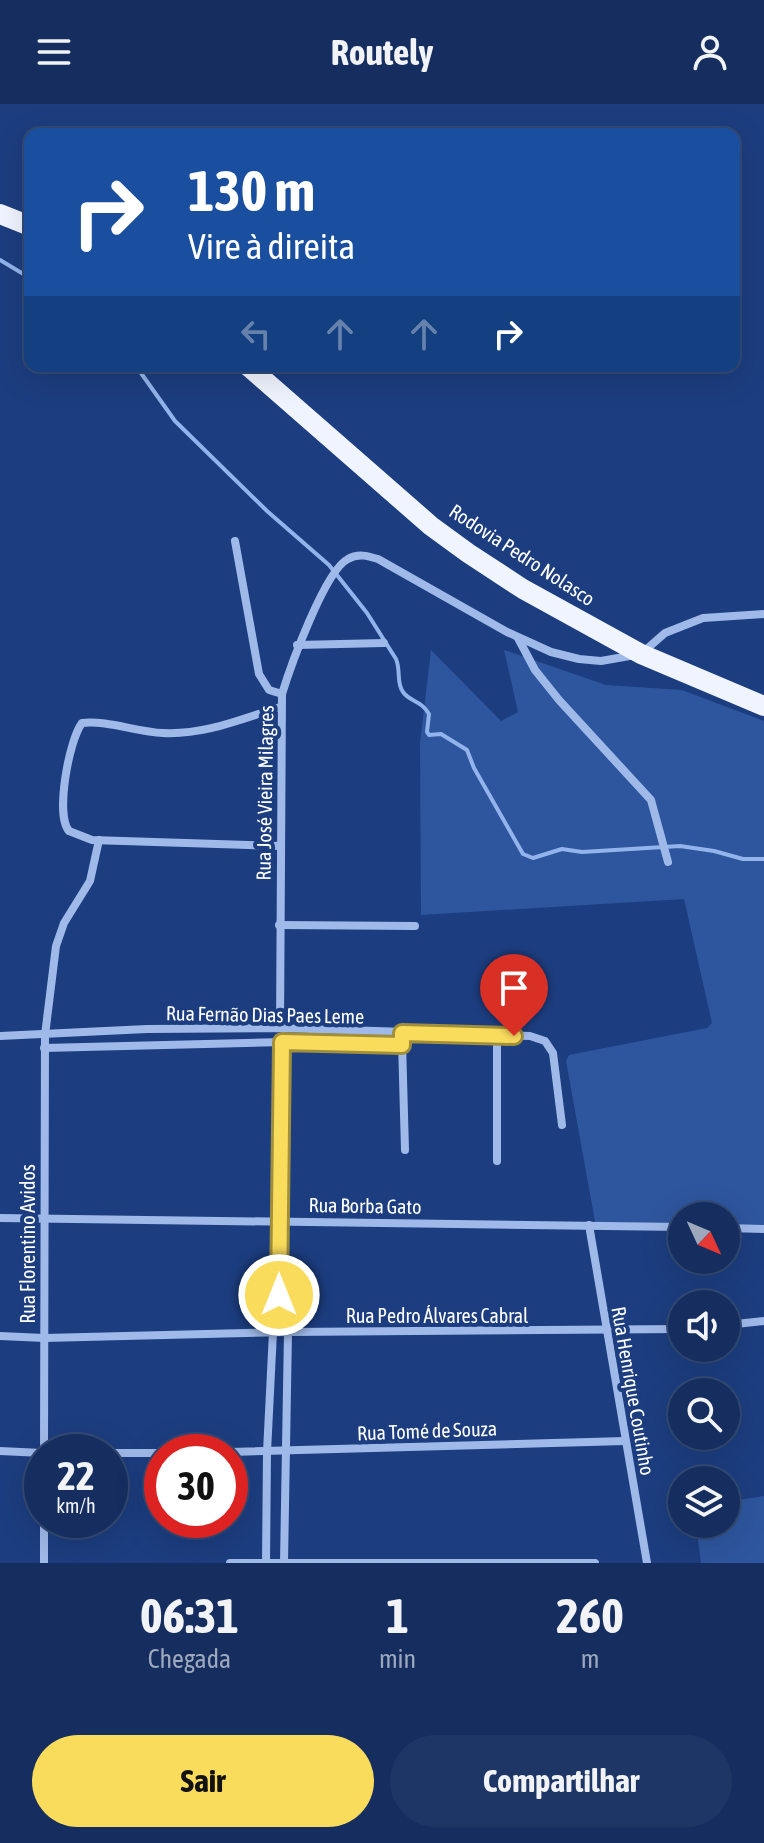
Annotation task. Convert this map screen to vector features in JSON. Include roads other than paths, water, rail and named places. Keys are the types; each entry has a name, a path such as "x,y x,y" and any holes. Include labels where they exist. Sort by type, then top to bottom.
{"highway":[{"path":"0,214 24,224"},
{"name":"Rodovia Pedro Nolasco","path":"255,372 431,526 523,589 641,654 764,706"}],"street":[{"path":"235,541 259,674 269,690 282,694"},
{"name":"Rua José Vieira Milagres","path":"280,1028 280,707 297,645 341,564 358,555 378,559 518,638 551,652 601,661 641,654"},
{"path":"641,654 656,639 684,624 727,614 764,614"},
{"path":"518,638 535,670 559,700 651,800 668,862"},
{"path":"297,645 384,643"},
{"path":"280,707 213,730 193,733 141,732 89,722 80,724 68,771 62,815 69,831 99,840 281,846"},
{"name":"Rua Florentino Avidos","path":"43,1434 45,1035 56,946 64,923 90,881 99,840"},
{"path":"279,925 415,926"},
{"name":"Rua Fernão Dias Paes Leme","path":"0,1036 147,1029 280,1028 530,1036 545,1041 553,1053 562,1125"},
{"path":"402,1033 405,1150"},
{"path":"497,1036 497,1161"},
{"path":"44,1048 282,1042 402,1045"},
{"path":"266,1562 273,1332 279,1320 282,1042"},
{"name":"Rua Borba Gato","path":"0,1218 668,1227"},
{"name":"Rua Henrique Coutinho","path":"589,1225 647,1563"},
{"path":"740,1228 764,1229"},
{"path":"279,1320 288,1332 284,1563"},
{"path":"740,1324 764,1321"},
{"name":"Rua Pedro Álvares Cabral","path":"0,1336 44,1338 273,1332 668,1330"},
{"name":"Rua Tomé de Souza","path":"248,1452 625,1441"},
{"path":"0,1451 24,1452"},
{"path":"44,1538 44,1563"},
{"path":"230,1563 595,1563"}],"waterway":[{"path":"0,260 24,274"},
{"path":"140,372 175,421 267,511 329,565 367,613 396,659 403,692 429,714 429,735 441,734 467,750 523,854 533,858 562,849 582,852 680,846 743,859 764,859"}]}
